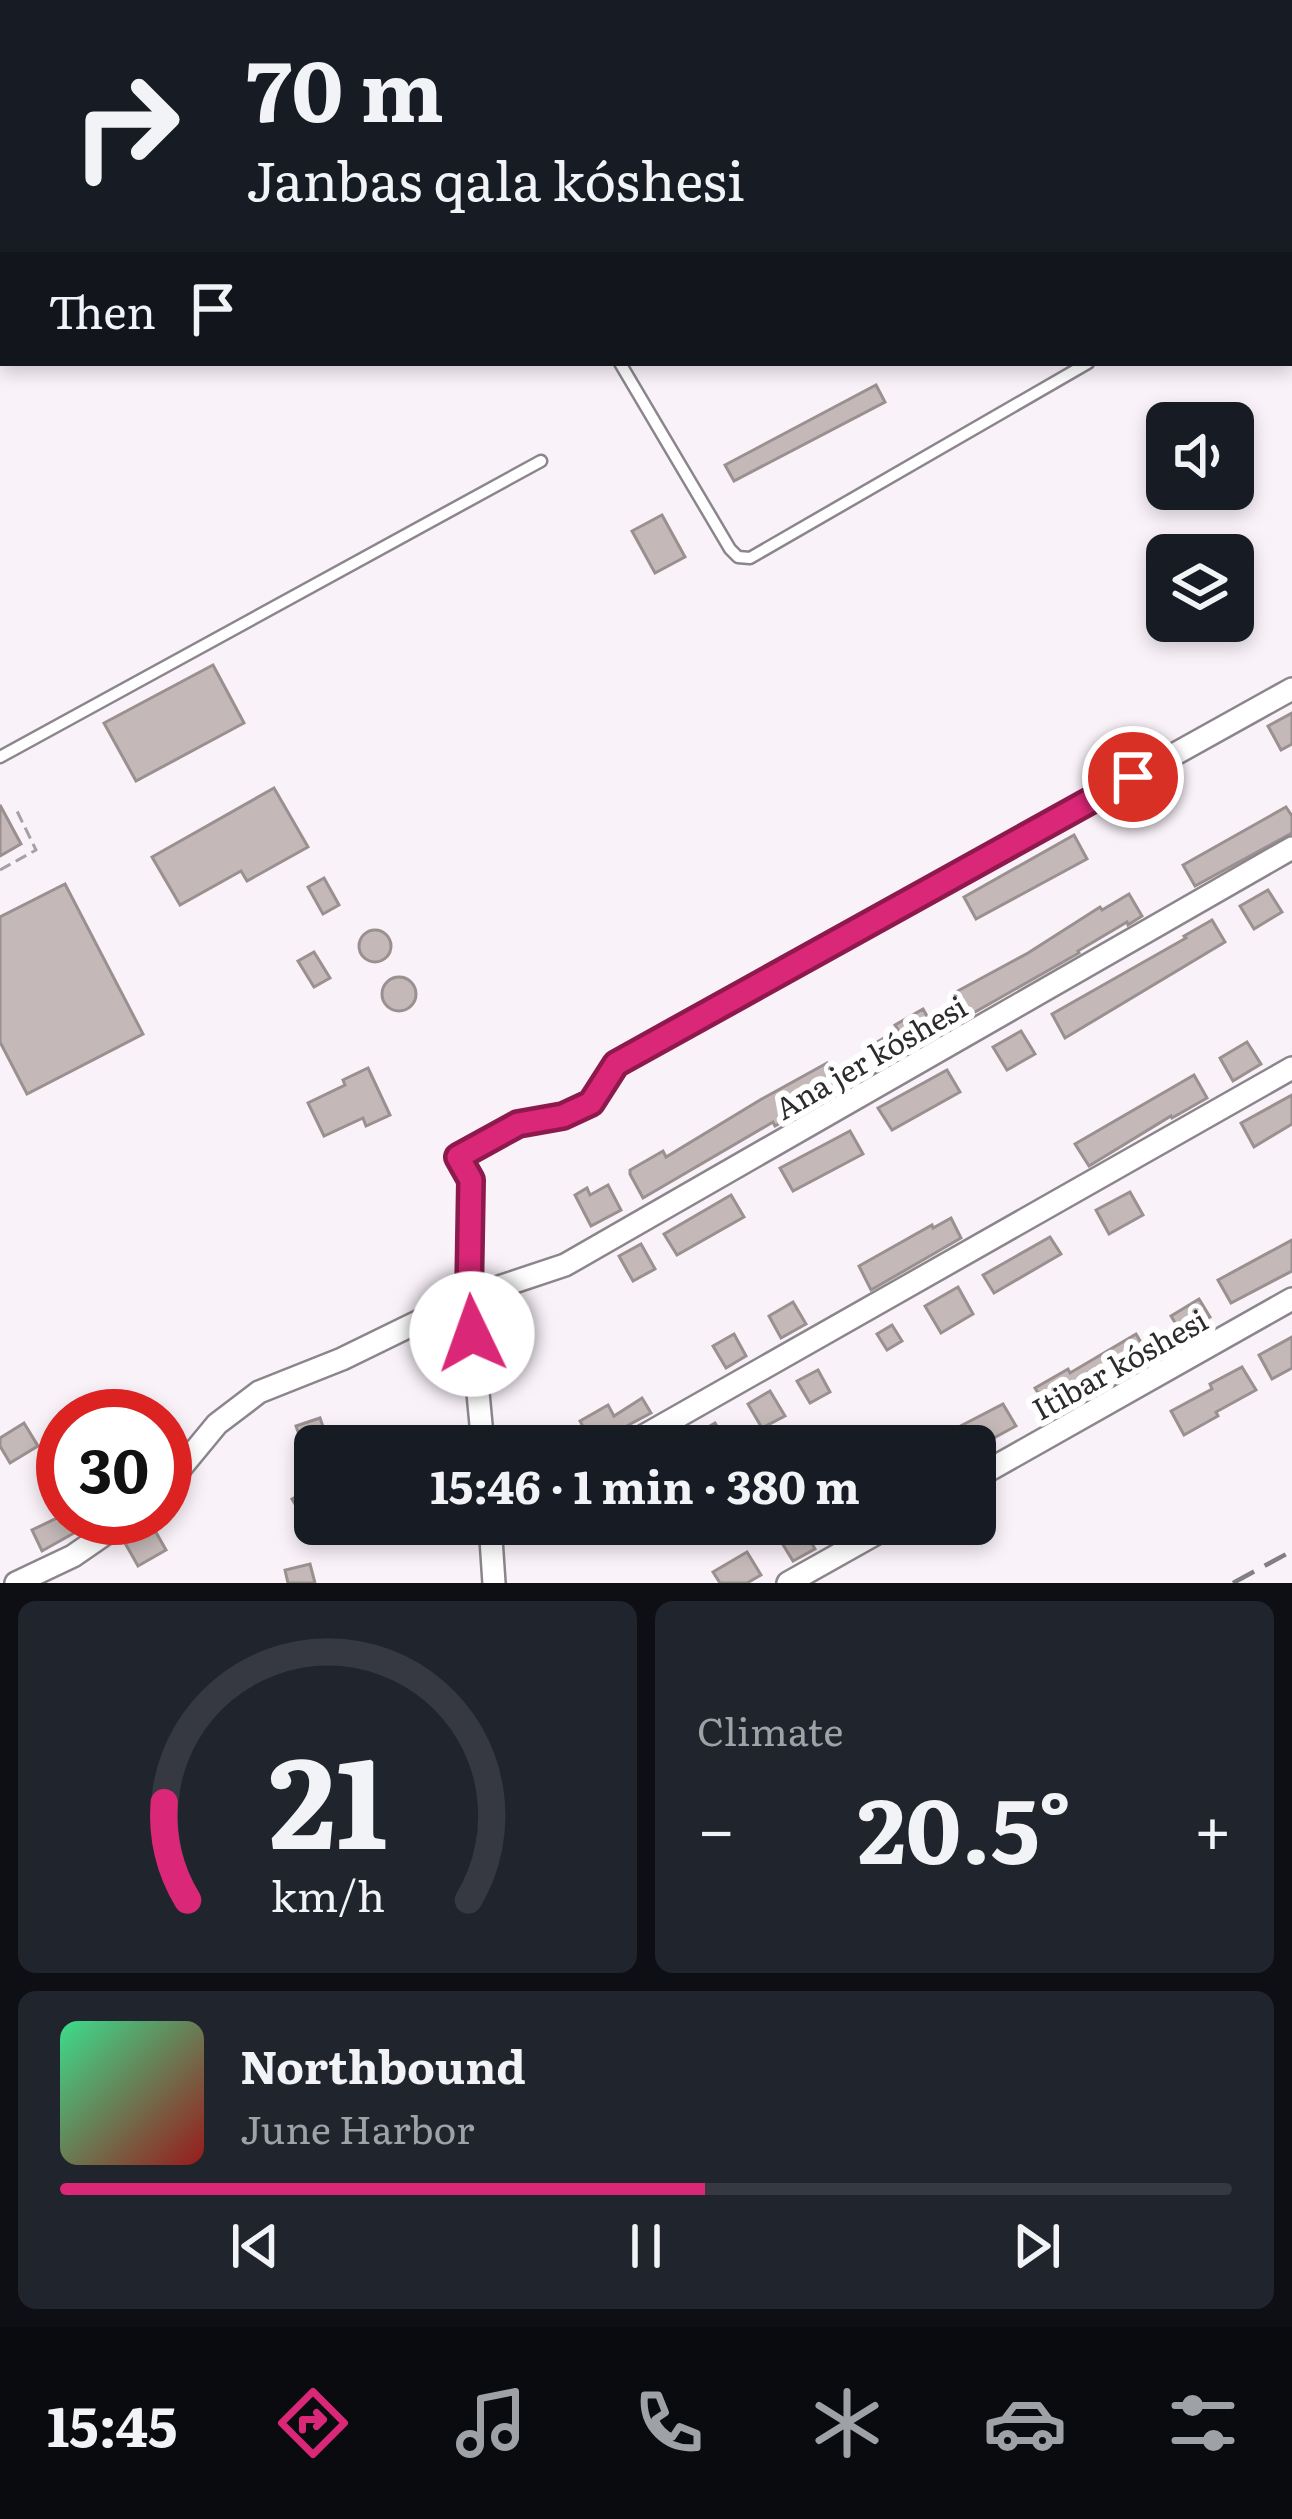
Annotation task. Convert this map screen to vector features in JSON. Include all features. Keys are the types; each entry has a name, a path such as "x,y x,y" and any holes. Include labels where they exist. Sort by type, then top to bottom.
{"street":[{"path":"481,1425 469,1297 471,1180 458,1157 518,1124 563,1116 591,1103 616,1064 1292,688"},
{"name":"Ana jer kóshesi","path":"192,1454 217,1424 259,1392 342,1359 469,1297 566,1265 1292,848"},
{"path":"663,1425 1292,1068"},
{"name":"Itibar kóshesi","path":"996,1466 1292,1299"},
{"path":"16,1583 90,1545"},
{"path":"491,1545 494,1583"},
{"path":"788,1583 856,1545"}],"lane":[{"path":"622,366 730,549 738,557 750,558 1083,366"},
{"path":"0,757 542,461"}],"path":[{"path":"0,870 36,850 15,807"}],"building":[{"path":"876,385 885,402 734,481 725,465"},
{"path":"662,515 685,557 655,573 632,531"},
{"path":"213,665 244,723 136,781 104,723"},
{"path":"1292,713 1292,744 1281,750 1268,726"},
{"path":"274,788 308,847 247,881 241,871 180,905 152,857"},
{"path":"0,805 21,844 0,856"},
{"path":"1286,807 1292,816 1292,833 1195,886 1183,865"},
{"path":"1074,835 1087,859 976,919 964,897"},
{"path":"324,878 339,905 323,914 308,887"},
{"path":"65,884 143,1034 27,1094 0,1042 0,917"},
{"path":"1268,890 1282,912 1254,929 1240,906"},
{"path":"1129,894 1142,916 968,1016 954,993"},
{"path":"1212,920 1225,942 1065,1038 1052,1014"},
{"path":"375,930 386,935 391,946 386,957 375,962 364,957 359,946 364,935"},
{"path":"314,952 330,978 314,987 298,961"},
{"path":"399,977 411,982 416,994 411,1006 399,1011 387,1006 382,994 387,982"},
{"path":"923,1009 936,1032 880,1064 870,1046"},
{"path":"1021,1031 1035,1054 1007,1070 993,1047"},
{"path":"1247,1042 1261,1064 1233,1081 1220,1058"},
{"path":"827,1063 839,1086 805,1104 808,1108 775,1126 773,1122 643,1198 630,1170 663,1151 666,1157"},
{"path":"368,1068 390,1115 366,1126 363,1118 324,1136 308,1103"},
{"path":"947,1070 960,1092 892,1130 878,1108"},
{"path":"1194,1075 1207,1098 1089,1166 1075,1144"},
{"path":"1292,1095 1292,1124 1254,1147 1241,1123"},
{"path":"850,1131 863,1154 793,1191 780,1168"},
{"path":"608,1185 621,1210 591,1226 575,1195 587,1188 590,1195"},
{"path":"1130,1192 1143,1215 1109,1234 1096,1210"},
{"path":"731,1195 744,1217 677,1255 664,1234"},
{"path":"951,1218 961,1238 871,1290 859,1266"},
{"path":"1050,1237 1061,1254 994,1293 983,1275"},
{"path":"1292,1240 1292,1271 1231,1303 1218,1280"},
{"path":"641,1244 655,1269 633,1281 619,1256"},
{"path":"958,1287 973,1314 941,1333 925,1306"},
{"path":"1199,1299 1210,1317 1182,1334 1171,1316"},
{"path":"793,1302 806,1324 781,1338 769,1316"},
{"path":"892,1325 902,1341 887,1350 877,1334"},
{"path":"734,1334 746,1356 726,1368 713,1346"},
{"path":"1136,1334 1149,1356 1129,1368 1126,1363 1051,1414 1035,1388"},
{"path":"1292,1337 1292,1368 1272,1379 1259,1355"},
{"path":"1242,1367 1256,1390 1184,1435 1171,1411"},
{"path":"818,1370 830,1392 810,1403 797,1381"},
{"path":"770,1391 785,1416 760,1425 748,1404"},
{"path":"642,1398 651,1413 629,1425 582,1425 580,1421 608,1405 614,1416"},
{"path":"1003,1404 1016,1426 996,1437 996,1425 962,1425"},
{"path":"24,1423 36,1447 10,1463 0,1438"},
{"path":"126,1545 163,1545 166,1550 138,1566"},
{"path":"783,1545 813,1545 815,1549 793,1561"},
{"path":"747,1552 761,1575 747,1583 720,1583 713,1572"},
{"path":"310,1564 315,1583 288,1583 285,1570"}],"railway":[{"path":"1233,1583 1292,1551"}],"route":[{"path":"472,1334 471,1180 458,1157 518,1124 563,1116 591,1103 616,1064 1133,777"}]}
